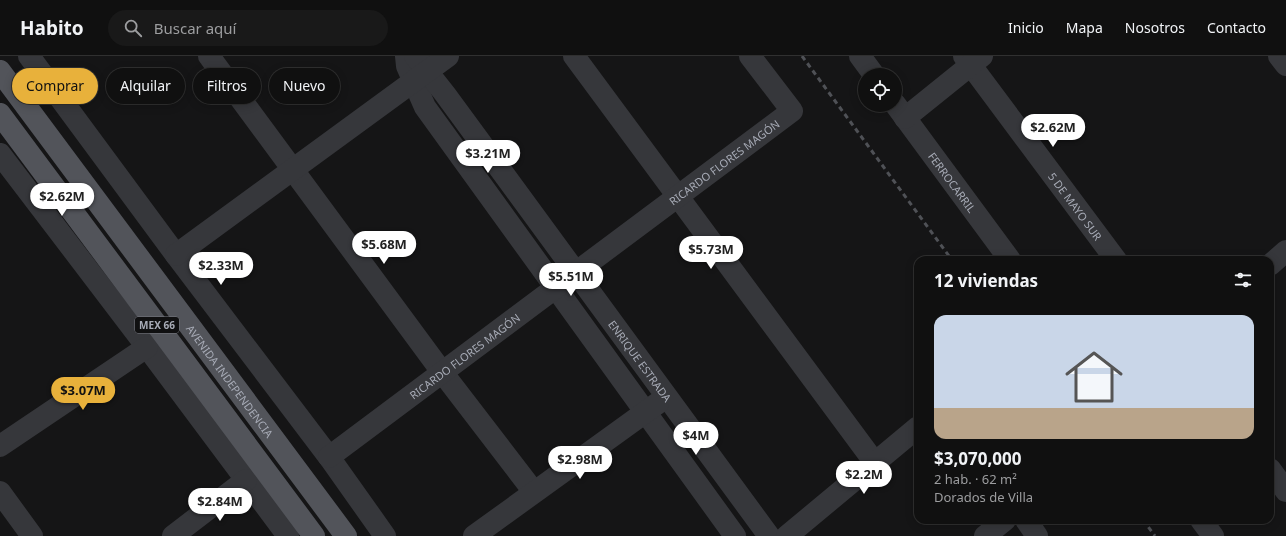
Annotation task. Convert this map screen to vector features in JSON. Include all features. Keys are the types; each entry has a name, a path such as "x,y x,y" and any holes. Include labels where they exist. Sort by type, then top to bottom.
{"main road":[{"name":"AVENIDA INDEPENDENCIA","path":"0,71 346,536"},
{"name":"MEX 66","path":"0,114 314,536"}],"street":[{"path":"29,56 176,255 329,457 385,536"},
{"path":"209,56 442,372 534,492"},
{"name":"ENRIQUE ESTRADA","path":"406,56 407,66 418,70 445,94 769,536"},
{"path":"176,255 292,170 418,70 448,56"},
{"path":"574,56 875,464"},
{"name":"RICARDO FLORES MAGÓN","path":"329,457 792,111 750,56"},
{"path":"860,56 869,68"},
{"path":"1279,56 1286,65"},
{"path":"902,110 972,59"},
{"name":"5 DE MAYO SUR","path":"972,59 1113,256"},
{"name":"ENRIQUE ESTRADA","path":"418,70 426,107 735,536"},
{"name":"FERROCARRIL","path":"901,112 1007,256"},
{"path":"0,154 288,536"},
{"path":"489,195 508,180"},
{"path":"43,210 62,197"},
{"path":"1274,262 1286,251"},
{"path":"0,446 147,347"},
{"path":"474,536 645,412 667,398"},
{"path":"787,536 914,430"},
{"path":"693,478 716,464"},
{"path":"1274,474 1286,491"},
{"path":"173,536 246,480"},
{"path":"0,492 32,536"},
{"path":"985,536 1000,524"},
{"path":"1029,524 1037,536"},
{"path":"1204,524 1213,536"}],"railway":[{"path":"802,56 949,256"},
{"path":"1146,524 1155,536"}]}
